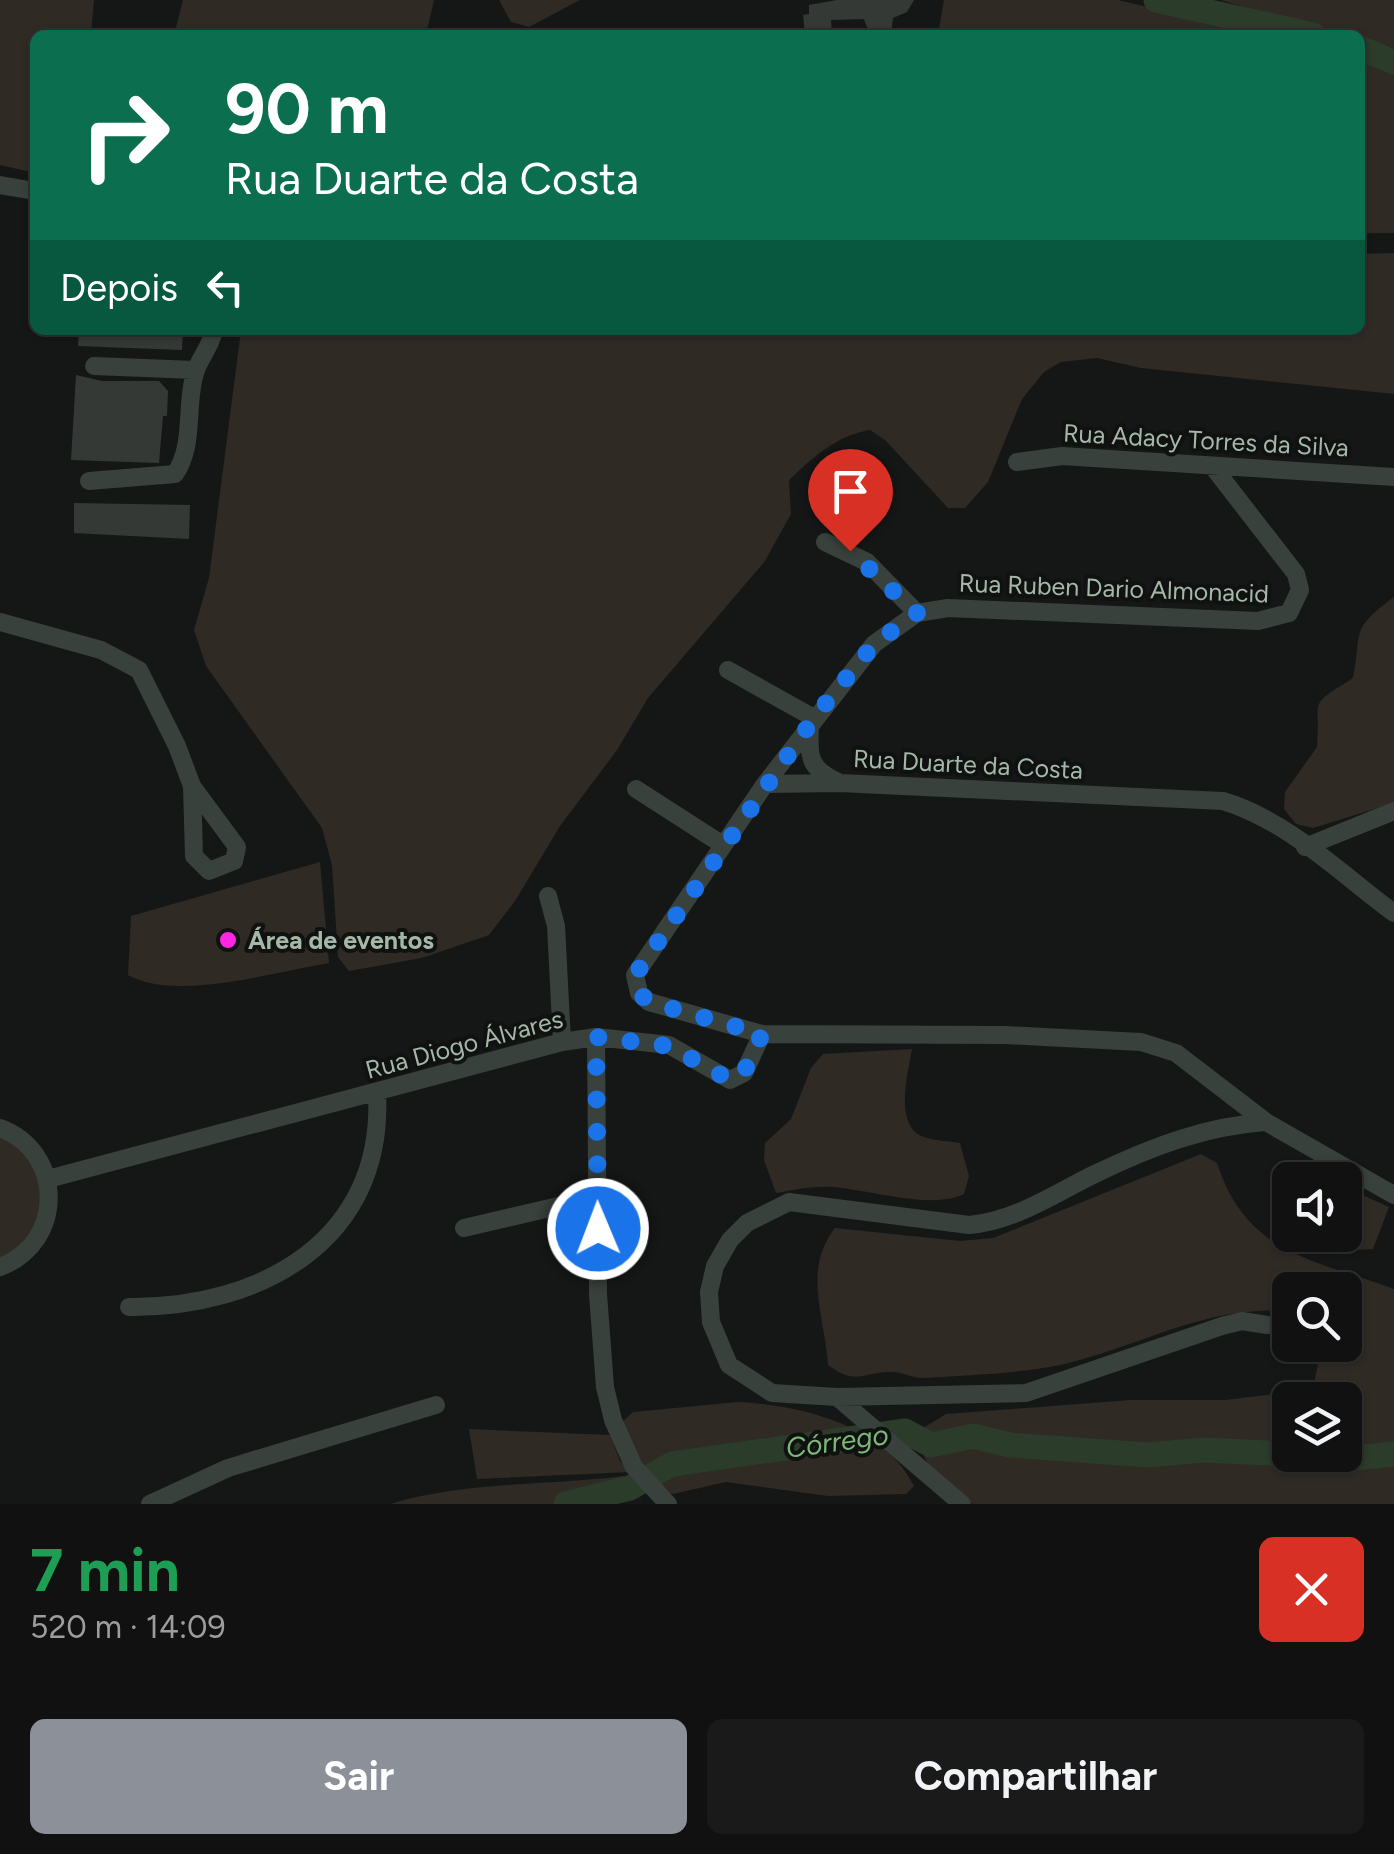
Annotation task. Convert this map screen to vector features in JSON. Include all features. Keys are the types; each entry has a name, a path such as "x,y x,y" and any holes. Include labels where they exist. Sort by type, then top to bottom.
{"street":[{"path":"0,185 30,190"},
{"path":"90,481 175,474 189,426 195,370 207,355 213,335"},
{"path":"94,366 195,370"},
{"name":"Rua Adacy Torres da Silva","path":"1017,462 1052,456 1394,477"},
{"name":"Rua Ruben Dario Almonacid","path":"917,613 948,608 1276,620 1297,603 1300,590 1296,574 1213,467"},
{"path":"825,542 867,562 917,613 874,644 765,784 641,964 636,984 649,1002 762,1034 1005,1035 1141,1042 1176,1053 1266,1122 1394,1195"},
{"path":"0,622 101,650 139,670 192,786"},
{"path":"728,670 812,723"},
{"path":"812,723 813,767 840,782"},
{"name":"Rua Duarte da Costa","path":"765,784 840,782 1223,801 1247,808 1394,913"},
{"path":"636,790 723,845"},
{"path":"1305,847 1394,810"},
{"path":"548,896 556,926 562,1042"},
{"path":"596,1037 669,1046 730,1080 744,1072 762,1034"},
{"name":"Rua Diogo Álvares","path":"48,1179 562,1042 596,1037 597,1197 605,1387 613,1420 634,1468 668,1504"},
{"path":"129,1307 169,1307 242,1289 318,1250 350,1212 367,1178 380,1136 377,1094"},
{"path":"1216,1125 1228,1094"},
{"path":"1266,1122 1216,1125 1098,1172 989,1223 969,1225 789,1202 746,1223 730,1240 715,1266 709,1292 719,1345 729,1365 772,1394 837,1397 1026,1393 1232,1324 1268,1325"},
{"path":"0,1128 25,1142 48,1179 50,1207 42,1232 18,1259 0,1267"},
{"path":"464,1228 597,1197"},
{"path":"837,1397 962,1504"},
{"path":"150,1504 228,1468 436,1405"}],"shaded area":[{"path":"0,0 94,0 91,30 30,30 30,172 0,165"},
{"path":"183,0 434,0 427,30 175,30"},
{"path":"499,0 580,0 529,27 511,22"},
{"path":"944,0 1118,0 1244,30 939,30"},
{"path":"1221,0 1394,0 1394,48 1365,40 1365,30 1329,30"},
{"path":"1365,62 1394,69 1394,233 1365,233"},
{"path":"1394,253 1394,394 1141,368 1097,358 1061,362 1044,372 1022,399 988,482 965,508 948,508 885,440 870,430 846,437 826,449 789,480 791,514 765,561 648,698 617,750 560,826 515,901 489,935 422,958 349,971 338,957 332,865 322,828 206,666 194,630 209,578 240,335 1365,335 1365,254"},
{"path":"1394,597 1394,803 1313,828 1296,824 1284,809 1285,792 1317,747 1319,705 1328,694 1353,678 1363,625"},
{"name":"Área de eventos","path":"320,862 329,963 198,985 148,983 128,975 131,916"},
{"path":"912,1049 905,1100 909,1124 927,1138 960,1143 969,1176 964,1194 918,1200 825,1187 776,1193 764,1160 765,1143 791,1119 811,1068 823,1054"},
{"path":"0,1128 39,1158 47,1221 0,1267"},
{"path":"1201,1154 1217,1163 1246,1218 1272,1240 1272,1252 1292,1252 1345,1272 1272,1272 1272,1311 1200,1321 1044,1368 923,1378 893,1372 854,1377 828,1365 817,1277 825,1244 835,1228 960,1241 993,1238"},
{"path":"1362,1195 1389,1207 1373,1249 1362,1250"},
{"path":"1362,1278 1394,1289 1394,1504 973,1504 934,1472 921,1441 923,1428 946,1414 1272,1394 1272,1472 1362,1472 1362,1382 1314,1382 1318,1362 1362,1362"},
{"path":"738,1402 813,1414 862,1433 900,1465 914,1486 906,1494 828,1496 726,1482 673,1494 661,1491 633,1456 620,1424 633,1412"},
{"path":"469,1429 610,1435 620,1461 631,1472 477,1479"},
{"path":"624,1476 644,1504 624,1479 610,1482 608,1504 390,1504 448,1491"}],"building":[{"path":"837,0 914,0 907,12 893,18 892,30 868,30 864,19 831,20 832,30 804,30 803,15 809,14 809,5"},
{"path":"79,335 183,335 182,350 78,346"},
{"path":"76,375 102,381 159,381 168,391 159,463 71,460"},
{"path":"74,503 190,505 189,539 74,533"}],"waterway":[{"path":"1156,0 1291,30"},
{"path":"1365,50 1394,62"},
{"name":"Córrego","path":"566,1504 630,1488 672,1464 905,1431 931,1445 973,1436 1010,1445 1148,1455 1204,1450 1272,1453"},
{"name":"Córrego","path":"1362,1457 1394,1454"}],"place":[{"name":"Área de eventos","path":"228,940"}],"route":[{"path":"598,1229 596,1037 669,1046 730,1080 744,1072 762,1034 649,1002 639,993 635,975 814,718 874,644 917,613 867,562 850,551"}]}
